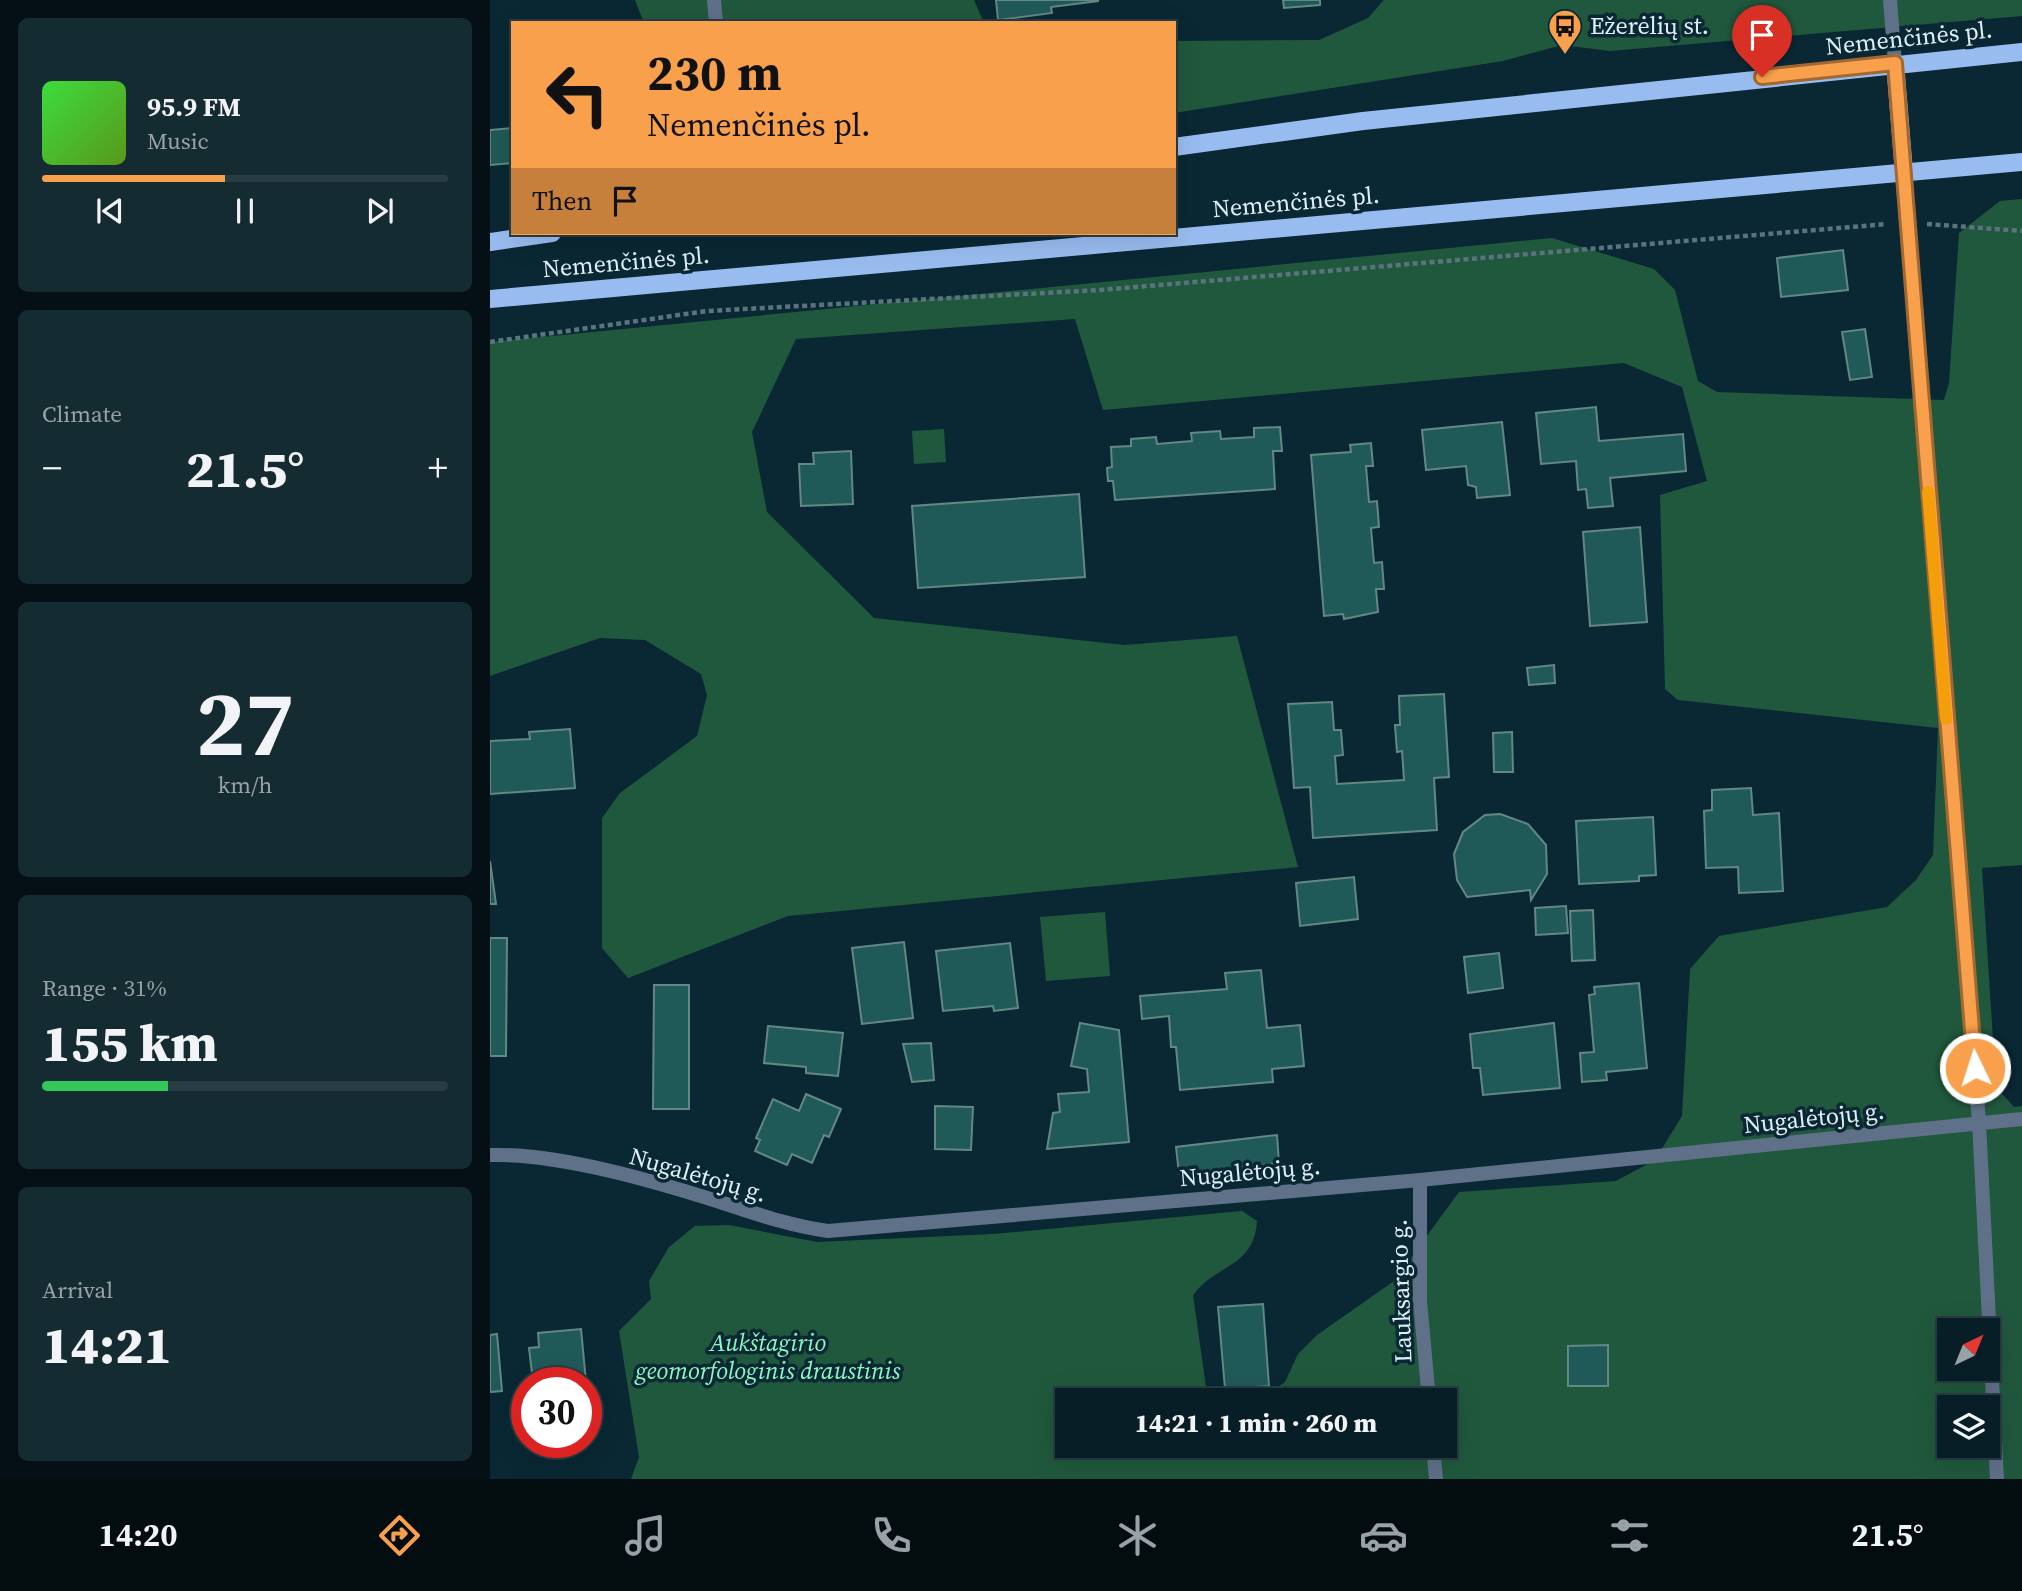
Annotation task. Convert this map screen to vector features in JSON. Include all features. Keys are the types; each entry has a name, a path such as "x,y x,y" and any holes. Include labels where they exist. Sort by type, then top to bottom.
{"main road":[{"name":"Nemenčinės pl.","path":"1176,147 1363,121 2022,51"},
{"path":"1895,63 1904,172"},
{"name":"Nemenčinės pl.","path":"490,299 2022,162"},
{"name":"Nemenčinės pl.","path":"490,242 538,235"}],"street":[{"path":"714,0 716,21"},
{"path":"1890,0 1895,63"},
{"path":"1904,172 1979,1122 1997,1479"},
{"name":"Nugalėtojų g.","path":"490,1155 590,1168 718,1202 791,1226 828,1231 1420,1180 2022,1119"},
{"name":"Lauksargio g.","path":"1420,1180 1420,1301 1428,1388"},
{"path":"1434,1458 1436,1479"}],"path":[{"path":"490,342 707,311 1100,290 1906,223 2022,231"}],"green space":[{"path":"635,0 974,0 983,21 643,21"},
{"path":"1384,0 2022,0 2022,16 1610,51 1562,45 1503,61 1176,113 1176,41 1319,40 1368,18"},
{"name":"Aukštagirio geomorfologinis draustinis","path":"2022,199 2022,865 1982,868 1996,1087 2014,1107 2022,1106 2022,1479 631,1479 639,1457 619,1331 651,1299 649,1281 669,1247 695,1226 729,1225 817,1242 993,1234 1242,1211 1257,1221 1249,1248 1242,1257 1193,1295 1206,1388 1055,1388 1055,1458 1457,1458 1457,1388 1276,1388 1285,1382 1298,1354 1317,1335 1394,1281 1459,1192 1616,1181 1655,1160 1682,1116 1690,969 1719,936 1887,907 1916,880 1933,855 1938,728 1678,700 1665,689 1660,495 1707,481 1682,387 1624,363 1103,410 1075,319 796,339 752,432 767,512 874,618 1124,645 1237,636 1298,867 788,916 628,978 602,948 602,818 620,793 697,736 707,695 701,674 645,640 600,638 490,676 490,342 1552,238 1654,269 1675,290 1698,381 1717,392 1944,400 1949,383 1959,233 2000,201"},
{"path":"944,429 946,462 914,464 912,431"},
{"path":"1105,912 1110,976 1046,981 1040,917"}],"building":[{"path":"996,0 1098,1 1051,7 1052,13 998,20"},
{"path":"1283,0 1320,0 1320,5 1284,8"},
{"path":"511,128 511,163 490,165 490,130"},
{"path":"1843,250 1848,290 1781,297 1777,258"},
{"path":"1865,329 1872,377 1850,380 1842,332"},
{"path":"1596,407 1599,441 1683,434 1686,471 1610,478 1613,506 1588,508 1586,489 1578,490 1576,461 1541,464 1536,413"},
{"path":"1502,422 1510,495 1477,498 1476,487 1468,485 1466,466 1426,470 1422,430"},
{"path":"1280,427 1282,451 1273,451 1275,489 1115,500 1113,481 1108,481 1107,468 1112,467 1111,447 1131,446 1131,439 1156,437 1157,444 1192,441 1191,433 1220,431 1221,439 1254,437 1254,428"},
{"path":"1371,443 1373,466 1366,466 1369,502 1377,501 1379,527 1371,528 1374,563 1382,562 1384,589 1376,589 1378,612 1344,619 1343,614 1324,616 1311,455 1351,452 1350,445"},
{"path":"851,451 853,504 801,506 799,464 814,464 813,453"},
{"path":"1079,494 1085,577 918,588 912,506"},
{"path":"1640,527 1647,622 1590,626 1583,532"},
{"path":"1554,665 1555,683 1529,685 1527,668"},
{"path":"1444,694 1449,777 1434,778 1437,830 1313,838 1310,787 1294,788 1288,704 1332,702 1334,730 1341,730 1343,755 1335,756 1337,784 1404,780 1402,751 1397,752 1395,725 1400,725 1399,696"},
{"path":"570,729 575,788 490,794 490,741 530,739 529,732"},
{"path":"1512,732 1513,772 1494,772 1493,733"},
{"path":"1751,788 1753,815 1779,813 1783,891 1739,893 1738,867 1706,868 1704,811 1712,810 1712,790"},
{"path":"1500,814 1528,824 1546,845 1547,874 1531,900 1530,890 1467,897 1457,880 1454,854 1463,832 1485,815"},
{"path":"1653,817 1656,875 1639,876 1639,881 1579,884 1576,821"},
{"path":"490,861 496,904 490,904"},
{"path":"1354,877 1358,919 1300,926 1296,883"},
{"path":"1566,906 1568,933 1536,935 1535,908"},
{"path":"1593,910 1595,960 1572,961 1570,911"},
{"path":"490,938 507,938 506,1056 490,1056"},
{"path":"904,942 913,1018 862,1024 852,948"},
{"path":"1010,943 1018,1008 994,1011 993,1006 943,1011 936,951"},
{"path":"1499,953 1503,988 1468,993 1464,957"},
{"path":"1261,970 1267,1028 1300,1025 1304,1066 1272,1069 1273,1082 1180,1090 1176,1047 1171,1047 1169,1016 1142,1019 1140,996 1227,989 1225,973"},
{"path":"1639,983 1647,1068 1606,1072 1607,1080 1582,1082 1580,1053 1594,1052 1589,995 1595,994 1594,987"},
{"path":"654,985 689,985 689,1109 653,1109"},
{"path":"1080,1023 1119,1030 1129,1142 1047,1149 1053,1113 1060,1112 1058,1094 1089,1092 1087,1069 1071,1066"},
{"path":"1554,1023 1560,1088 1483,1095 1480,1068 1473,1068 1470,1034"},
{"path":"768,1026 843,1033 838,1076 806,1073 806,1067 764,1063"},
{"path":"931,1043 934,1080 912,1082 903,1044"},
{"path":"806,1094 841,1109 829,1137 824,1135 812,1163 792,1154 787,1165 755,1151 760,1140 756,1138 773,1099 799,1111"},
{"path":"935,1106 973,1107 971,1150 935,1149"},
{"path":"1277,1135 1279,1163 1179,1174 1176,1147"},
{"path":"1263,1304 1269,1386 1225,1388 1218,1307"},
{"path":"581,1329 585,1367 531,1367 529,1348 539,1347 538,1333"},
{"path":"497,1334 502,1391 490,1392 490,1335"},
{"path":"1608,1345 1608,1386 1568,1386 1568,1346"}],"slow traffic":[{"path":"1928,492 1946,719"}],"place":[{"name":"Ežerėlių st.","path":"1565,56"}],"route":[{"path":"1762,77 1895,63 1975,1068"}]}
